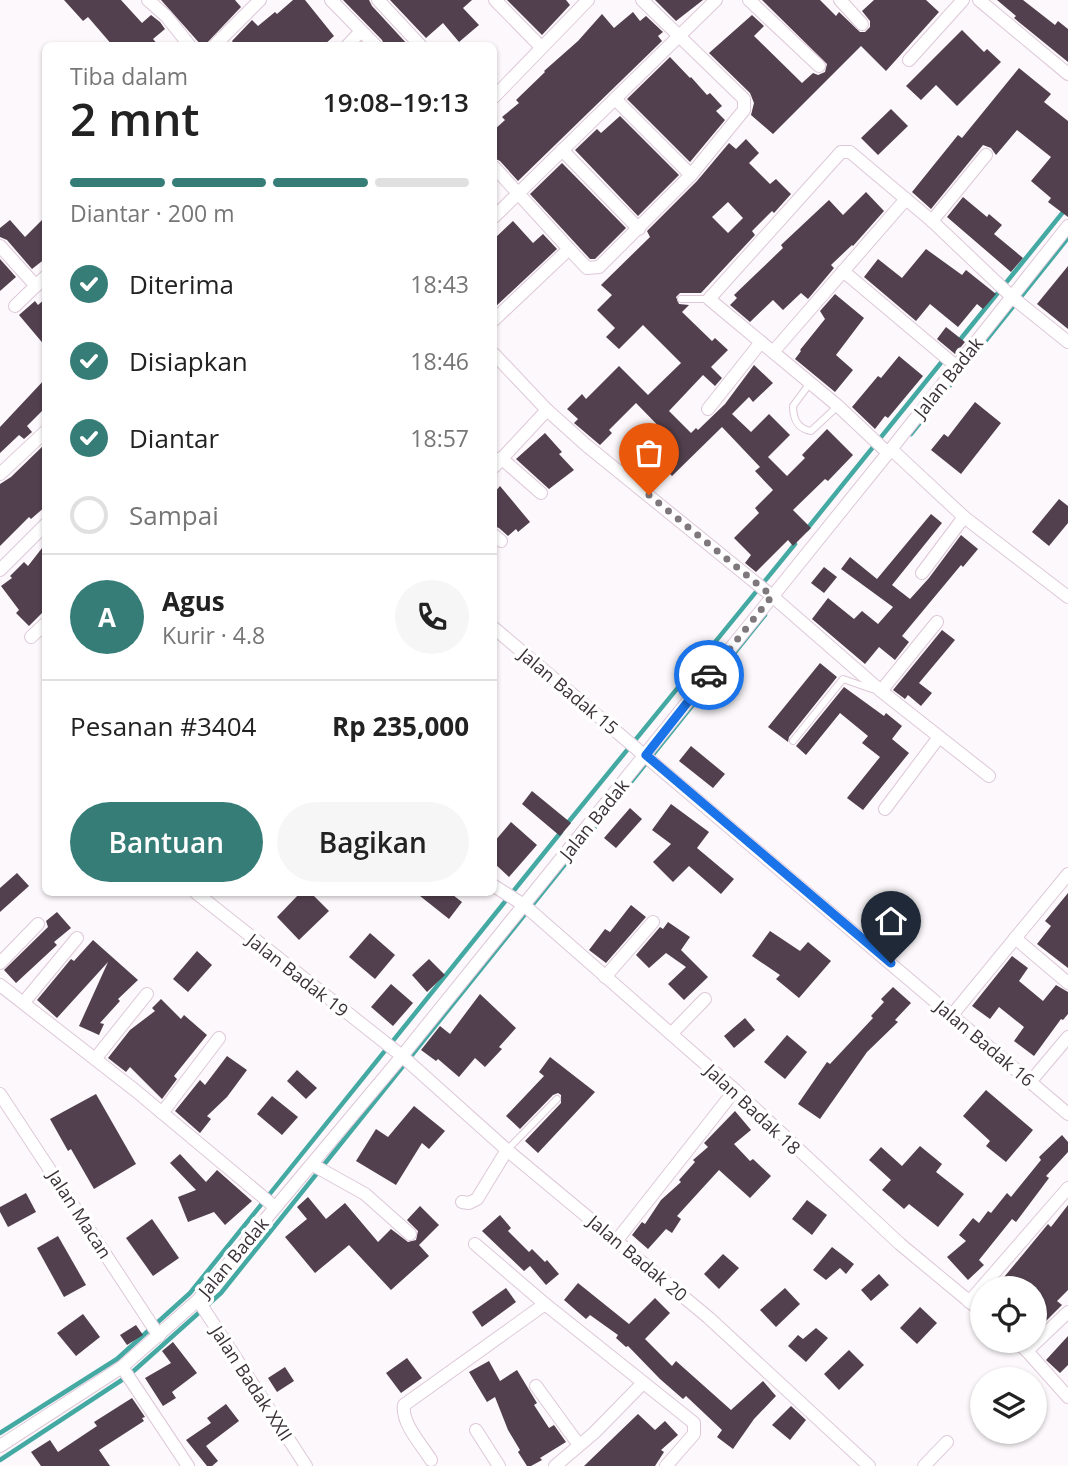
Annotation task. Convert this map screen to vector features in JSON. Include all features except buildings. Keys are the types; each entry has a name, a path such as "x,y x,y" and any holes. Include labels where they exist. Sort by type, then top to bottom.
{"street":[{"path":"148,0 166,16 187,42"},
{"path":"331,0 372,42"},
{"path":"378,0 417,42"},
{"path":"495,0 541,47"},
{"path":"497,170 587,268 594,269 639,229 691,175 746,104 744,99 642,0"},
{"path":"497,214 716,0"},
{"path":"749,0 819,66"},
{"path":"840,0 862,24"},
{"path":"850,11 860,0"},
{"path":"979,0 1068,74"},
{"path":"218,42 258,1"},
{"path":"909,60 961,1"},
{"path":"497,94 584,2"},
{"path":"351,42 361,31"},
{"path":"615,99 691,175"},
{"path":"562,150 639,229"},
{"path":"1068,342 1012,297 932,220 850,152 841,152 709,299 964,517 1068,597"},
{"path":"932,220 986,155"},
{"path":"773,352 906,199"},
{"name":"Jalan Badak","path":"0,1446 122,1367 198,1300 313,1165 646,755 1068,226"},
{"path":"0,246 41,281 15,306"},
{"path":"497,317 569,249"},
{"path":"843,271 956,366"},
{"path":"708,409 761,342"},
{"path":"497,357 547,410 586,445 772,596 881,691 989,776"},
{"path":"541,493 497,462 547,410"},
{"path":"0,474 42,435"},
{"path":"922,573 964,517"},
{"path":"0,570 42,528"},
{"path":"881,691 937,622"},
{"path":"31,637 42,626"},
{"name":"Jalan Badak 15","path":"497,631 646,755"},
{"path":"885,809 939,737"},
{"name":"Jalan Badak 16","path":"646,755 1068,1114"},
{"path":"952,1015 1068,874"},
{"name":"Jalan Badak 18","path":"497,888 524,905 735,1090 900,1244 969,1301"},
{"name":"Jalan Badak 19","path":"200,896 402,1056"},
{"path":"605,977 653,922"},
{"path":"0,962 38,924"},
{"path":"24,1002 77,937"},
{"path":"1015,939 1068,983"},
{"path":"0,985 162,1113 275,1207"},
{"path":"95,1059 147,994"},
{"path":"671,1034 705,999"},
{"path":"1031,1081 1068,1037"},
{"path":"162,1113 219,1038"},
{"name":"Jalan Badak 20","path":"402,1056 507,1150 709,1318 869,1466"},
{"path":"617,1240 735,1090"},
{"name":"Jalan Macan","path":"0,1094 159,1336"},
{"path":"462,1202 469,1203 477,1199 507,1150"},
{"path":"313,1165 365,1194 410,1234"},
{"path":"969,1301 1068,1188"},
{"path":"475,1244 545,1304 689,1418 696,1428 694,1434 666,1466"},
{"name":"Jalan Badak XXII","path":"198,1300 306,1466"},
{"path":"429,1464 403,1413 404,1405 545,1304"},
{"path":"1047,1332 1068,1312"},
{"path":"1029,1353 1068,1397"},
{"path":"122,1367 188,1466"},
{"path":"555,1466 643,1383"},
{"path":"536,1386 579,1446"},
{"path":"476,1430 499,1466"},
{"path":"924,1466 947,1442"}],"lane":[{"path":"681,299 709,299"},
{"path":"810,383 793,407 796,423 811,432 838,407"},
{"path":"793,741 843,679 881,691"},
{"path":"507,1150 556,1099"}],"waterway":[{"path":"959,341 1068,206"},
{"path":"911,434 1068,238"},
{"path":"807,529 944,359"},
{"path":"566,825 795,544"},
{"path":"0,1460 128,1376 221,1293 765,615"},
{"path":"0,1433 117,1359 190,1293 561,832"}],"way so far":[{"path":"649,495 772,596 709,675"}],"route":[{"path":"709,675 646,755 891,963"}]}
